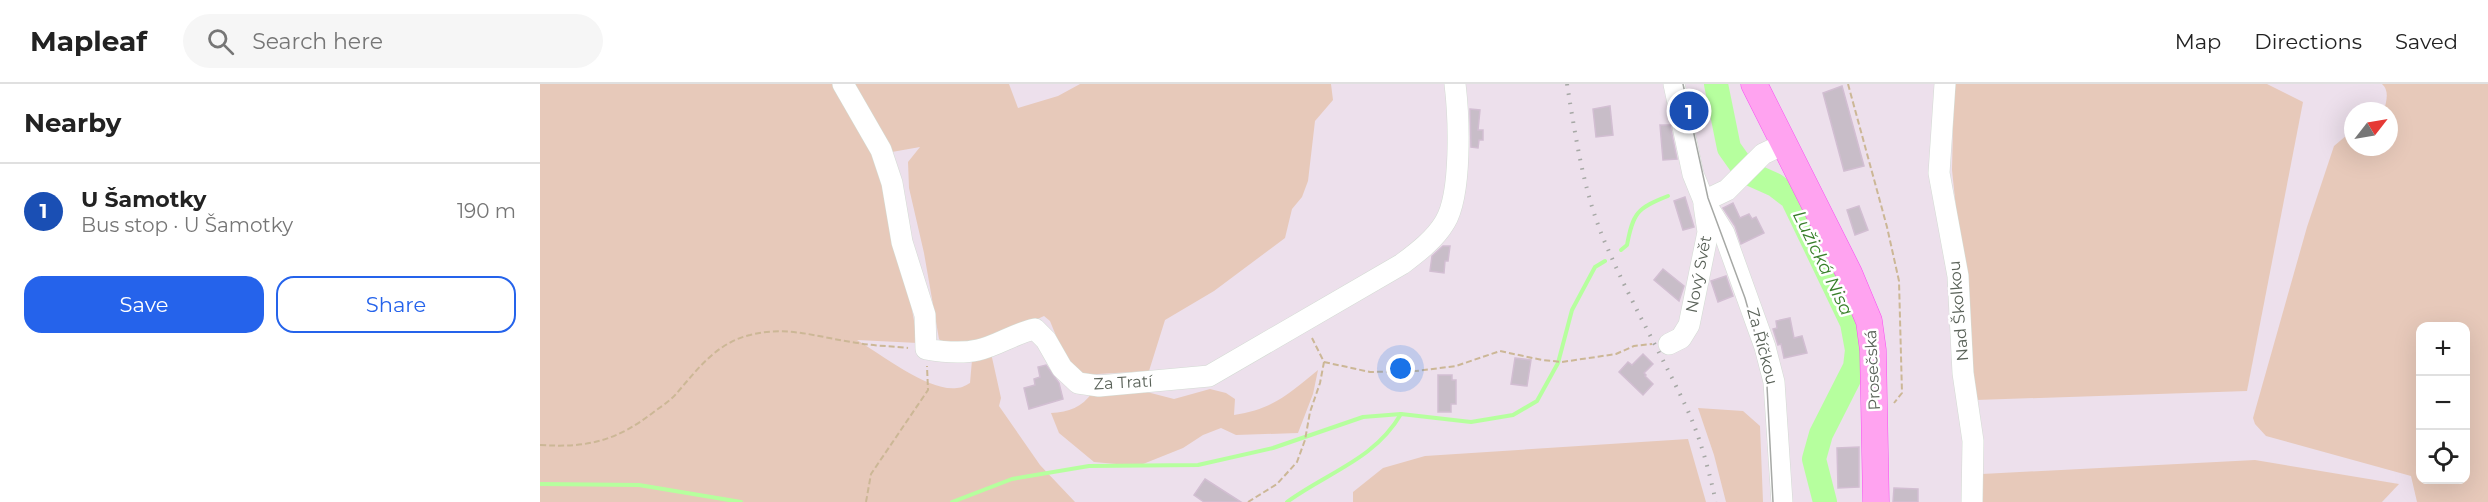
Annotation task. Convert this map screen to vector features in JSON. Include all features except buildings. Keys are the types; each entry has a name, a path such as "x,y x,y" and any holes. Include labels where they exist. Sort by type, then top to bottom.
{"main road":[{"name":"Prosečská","path":"1754,84 1864,304 1869,321 1873,350 1876,502"}],"street":[{"path":"843,84 881,150 892,183 902,242 925,315 926,349"},
{"name":"Za Tratí","path":"926,349 947,353 978,350 1021,332 1035,329 1046,340 1062,368 1078,383 1099,386 1209,376 1402,264 1423,248 1445,222 1452,207 1456,168 1455,84"},
{"path":"1674,84 1689,157 1704,201 1727,190 1763,154 1784,144"},
{"name":"Nad Školkou","path":"1945,84 1939,173 1958,276 1963,373 1973,441 1972,502"},
{"name":"Nový Svět","path":"1669,344 1681,338 1689,325 1708,232 1704,201"},
{"name":"Za Říčkou","path":"1704,201 1724,233 1766,347 1774,382 1782,502"}],"path":[{"path":"1848,84 1899,281 1902,393 1888,406 1874,408"},
{"path":"1248,502 1277,484 1297,462 1305,440 1324,362 1303,320"},
{"path":"540,445 564,446 608,440 632,429 674,396 704,361 729,344 748,335 784,330 858,344 926,349 928,390 872,474 866,502"},
{"path":"1324,362 1370,372 1416,372 1456,366 1500,351 1562,362 1616,354 1634,346 1669,344"}],"shaded area":[{"path":"540,84 1009,84 1018,108 1058,96 1080,84 1331,84 1333,100 1315,121 1308,181 1302,197 1292,209 1285,238 1214,291 1165,320 1149,371 1081,375 1069,368 1050,321 1044,316 989,342 947,348 939,339 924,253 909,188 908,162 920,147 875,155 909,293 918,343 857,340 920,379 946,388 959,388 970,383 972,360 991,353 1001,398 999,406 1040,465 1075,502 540,502"},
{"path":"1954,84 2267,84 2303,102 2247,391 1976,400 1952,170"},
{"path":"2382,84 2488,84 2488,502 2417,502 2411,476 2266,436 2255,424 2253,418 2307,227 2334,146 2344,138 2344,156 2398,156 2398,102 2386,102 2386,90"},
{"path":"1318,370 1313,394 1298,433 1236,435 1221,428 1203,435 1183,448 1138,466 1094,462 1059,433 1051,413 1074,408 1092,393 1143,391 1174,399 1210,389 1226,393 1235,399 1234,415 1247,413 1280,399"},
{"path":"1698,408 1743,411 1760,426 1763,502 1726,502 1714,455"},
{"path":"1688,439 1706,502 1353,502 1353,492 1383,468 1425,456"},
{"path":"2255,460 2399,484 2382,502 1982,502 1982,474"}],"waterway":[{"name":"Lužická Nisa","path":"1716,84 1729,148 1746,172 1775,185 1792,198 1852,323 1857,350 1855,367 1821,434 1814,459 1825,502"},
{"path":"1621,250 1627,245 1634,219 1638,213 1649,204 1668,196"},
{"path":"1287,502 1364,454 1378,443 1401,414 1471,422 1513,415 1537,401 1558,363 1572,310 1595,267 1605,261"},
{"path":"952,502 1012,479 1089,466 1198,465 1273,448 1363,417 1401,414"},
{"path":"540,484 639,485 741,502"}],"tram line":[{"path":"1683,84 1708,198 1745,298 1761,355 1767,386 1773,502"}],"railway":[{"path":"1567,84 1582,167 1599,228 1626,288 1688,411 1697,433 1716,502"}],"place":[{"name":"U Šamotky","path":"1689,111"}]}
